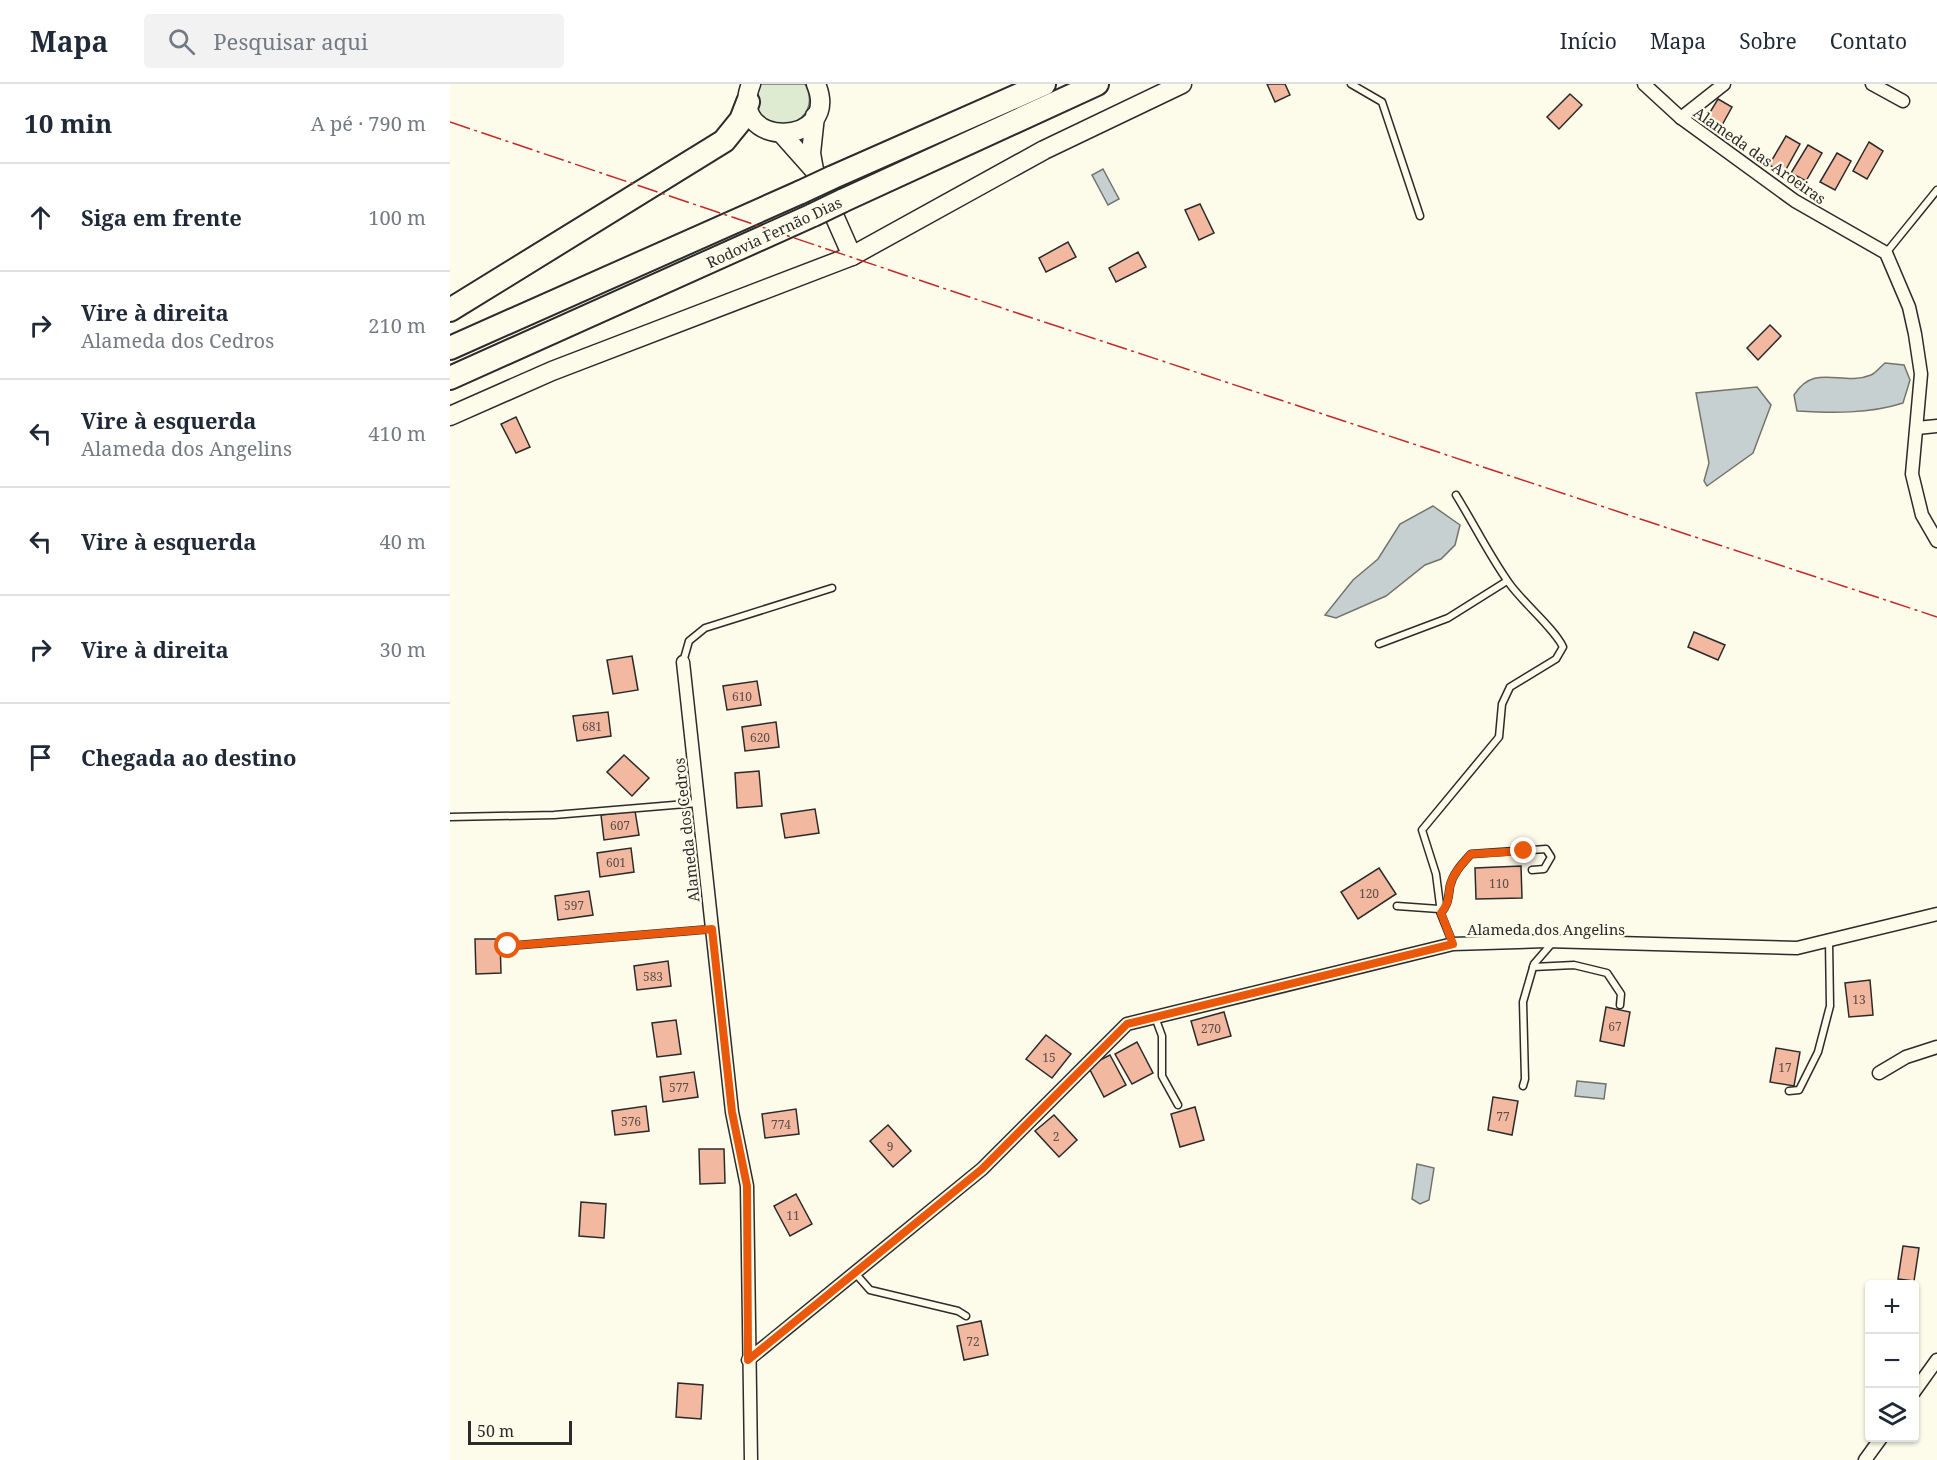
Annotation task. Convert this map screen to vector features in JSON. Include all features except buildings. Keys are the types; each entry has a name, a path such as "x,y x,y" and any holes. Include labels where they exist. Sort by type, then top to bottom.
{"highway":[{"name":"Rodovia Fernão Dias","path":"450,348 801,192 822,174 1044,84"},
{"name":"Rodovia Fernão Dias","path":"450,378 1097,84"},
{"path":"450,309 724,141 741,120 749,93"}],"main road":[{"path":"816,84 819,97 810,153 822,174 852,256"},
{"path":"450,416 552,370 852,256 1044,150 1182,84"},
{"path":"749,93 750,112 763,128 782,134 822,174"},
{"path":"782,134 801,130 815,116"}],"street":[{"name":"Alameda das Aroeiras","path":"1644,84 1681,118 1796,201 1886,252"},
{"path":"1681,118 1724,84"},
{"path":"1872,84 1903,101"},
{"path":"1886,252 1909,307 1915,334 1921,374 1913,483 1922,515 1937,541"},
{"path":"1917,428 1937,426"},
{"name":"Alameda dos Cedros","path":"683,662 732,1112 747,1186 751,1460"},
{"name":"Alameda dos Angelins","path":"748,1360 982,1169 1127,1024 1453,944 1553,942 1797,948 1937,914"},
{"path":"1879,1073 1905,1057 1937,1047"},
{"path":"1917,1388 1937,1360"},
{"path":"1865,1460 1878,1442"}],"lane":[{"path":"1351,84 1382,102 1420,216"},
{"path":"1886,252 1937,190"},
{"path":"1453,944 1441,913 1436,874 1422,830 1499,737 1502,704 1510,687 1561,654 1563,647 1559,639 1526,605 1507,581 1456,495"},
{"path":"1379,644 1448,618 1507,581"},
{"path":"683,662 689,641 705,628 832,588"},
{"path":"450,817 554,815 699,803"},
{"path":"1441,913 1449,902 1450,886 1458,867 1471,854 1546,849 1551,857 1544,869 1532,870"},
{"path":"1397,906 1439,909 1441,913"},
{"path":"508,946 712,929"},
{"path":"1789,1091 1799,1090 1818,1052 1830,1006 1829,940"},
{"path":"1523,1086 1526,1079 1523,1002 1533,967 1553,942"},
{"path":"1533,967 1574,965 1607,973 1621,994 1620,1005"},
{"path":"1155,1017 1162,1036 1162,1076 1178,1106"},
{"path":"855,1273 870,1290 958,1311 966,1316"}],"green space":[{"path":"760,84 805,84 809,98 808,109 792,123 782,125 771,123 763,118 757,108"}],"shaded area":[{"path":"1103,169 1119,199 1108,205 1092,175"},
{"path":"1885,363 1904,365 1910,380 1903,403 1864,411 1797,411 1794,395 1802,385 1811,380 1820,377 1860,378 1873,374"},
{"path":"1757,387 1771,405 1753,453 1707,486 1704,481 1709,463 1696,393"},
{"path":"1433,506 1460,525 1455,545 1441,559 1425,565 1386,596 1336,618 1325,615 1353,580 1378,559 1400,524"},
{"path":"1577,1081 1606,1084 1604,1099 1575,1096"},
{"path":"1417,1164 1434,1168 1429,1200 1420,1204 1412,1199"}],"power":[{"path":"450,122 1014,312 1937,617"}],"route":[{"path":"508,946 712,929 732,1112 747,1186 748,1360 982,1169 1127,1024 1453,944 1441,913 1449,902 1450,886 1458,867 1471,854 1524,851"}]}
